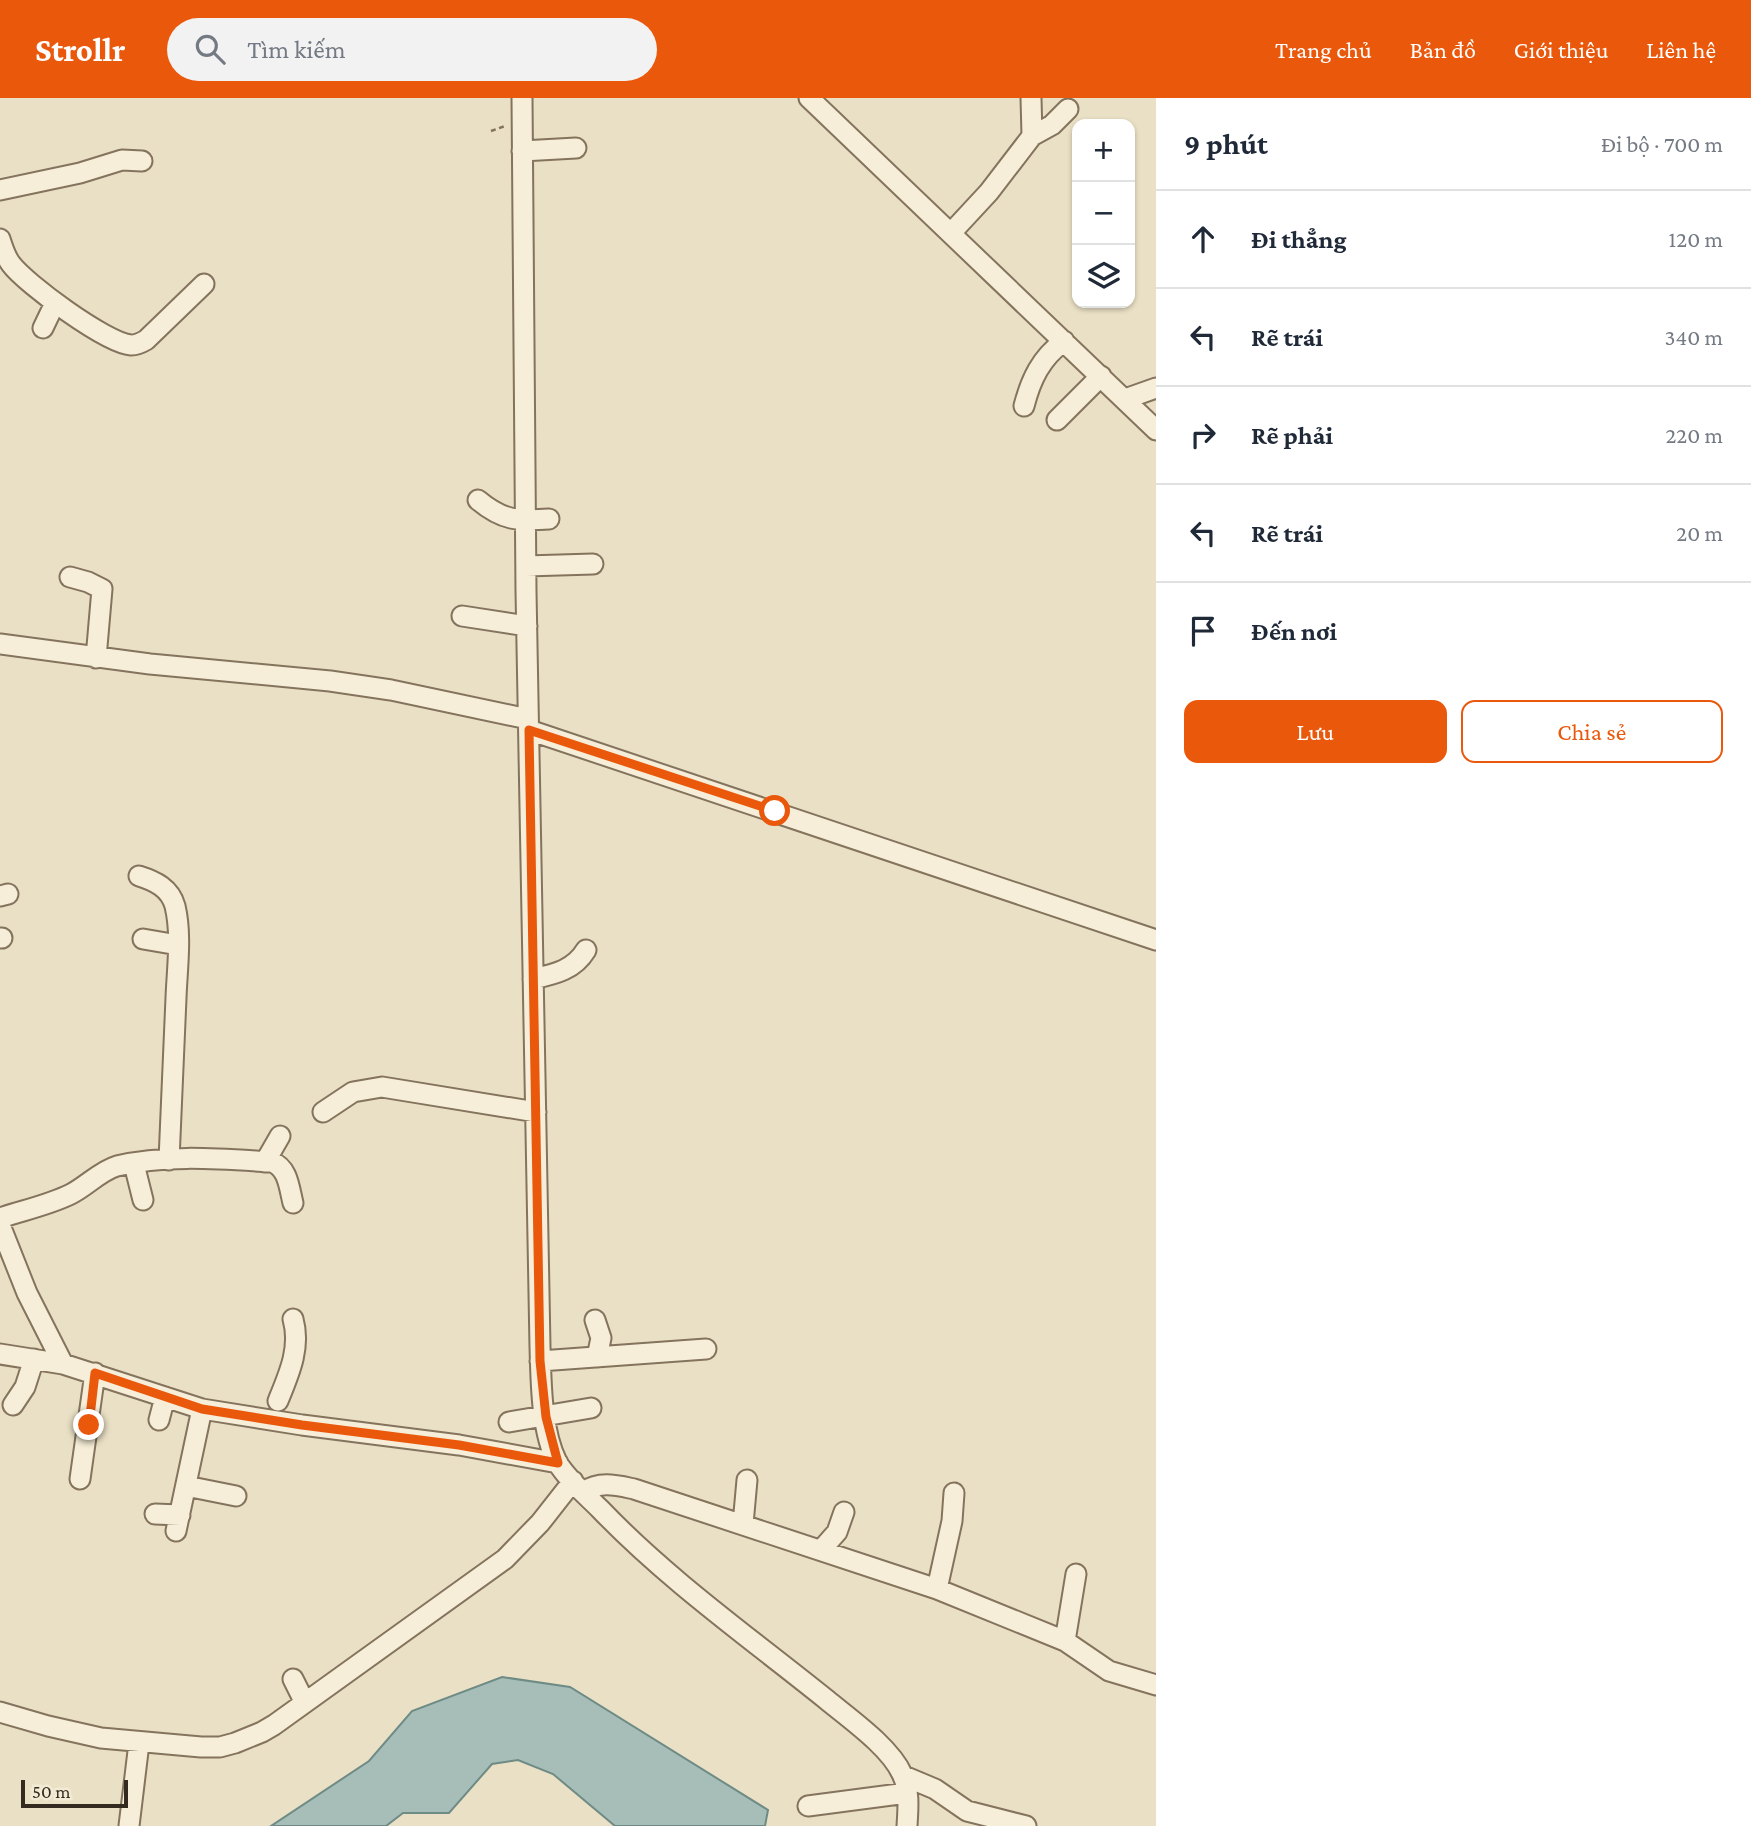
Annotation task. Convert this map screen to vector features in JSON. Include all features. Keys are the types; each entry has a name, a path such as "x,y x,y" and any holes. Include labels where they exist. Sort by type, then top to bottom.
{"street":[{"path":"522,98 525,520 533,979 540,1361 546,1417 558,1463 578,1487 647,1556 888,1754 906,1785 907,1826"},
{"path":"809,98 1156,430"},
{"path":"1031,98 1032,135"},
{"path":"951,233 989,192 1032,135 1052,125 1068,109"},
{"path":"522,151 576,148"},
{"path":"0,190 70,175 122,160 142,161"},
{"path":"0,239 11,264 55,303 124,343 140,344 204,284"},
{"path":"43,328 55,303"},
{"path":"1024,406 1034,375 1049,354 1064,341"},
{"path":"1057,420 1101,376"},
{"path":"1125,399 1156,388"},
{"path":"478,500 500,516 525,520 549,519"},
{"path":"526,566 593,564"},
{"path":"70,577 102,589 96,658"},
{"path":"462,615 527,626"},
{"path":"0,644 96,658 330,681 391,690 529,725 1156,940"},
{"path":"139,876 155,881 170,895 175,906 178,945 169,1160"},
{"path":"143,939 178,945"},
{"path":"533,979 553,975 573,966 586,950"},
{"path":"323,1112 353,1092 382,1087 536,1112"},
{"path":"265,1162 280,1136"},
{"path":"0,1218 63,1198 105,1171 169,1160 265,1162 279,1165 284,1171 293,1203"},
{"path":"134,1164 143,1200"},
{"path":"0,1225 27,1293 63,1364"},
{"path":"274,1411 292,1366 295,1339 293,1319"},
{"path":"595,1320 601,1338 597,1357"},
{"path":"540,1361 706,1349"},
{"path":"0,1354 63,1364 202,1409 274,1411 558,1463"},
{"path":"13,1405 25,1387 34,1359"},
{"path":"80,1479 95,1373"},
{"path":"159,1420 165,1397"},
{"path":"509,1422 591,1408"},
{"path":"155,1514 178,1523 202,1409"},
{"path":"743,1524 747,1480"},
{"path":"0,1712 78,1734 139,1743 220,1747 235,1743 262,1732 453,1598 505,1559 578,1487 597,1485 616,1485 821,1549 937,1589 1065,1641 1109,1671 1156,1685"},
{"path":"186,1486 236,1496"},
{"path":"937,1589 951,1530 954,1493"},
{"path":"821,1549 837,1532 844,1512"},
{"path":"1065,1641 1076,1574"},
{"path":"293,1679 304,1701"},
{"path":"129,1826 139,1743"},
{"path":"808,1806 906,1785 935,1789 967,1811 1026,1826"}],"water":[{"path":"502,1677 570,1687 768,1810 765,1826 615,1826 553,1774 518,1760 492,1764 449,1813 403,1813 386,1826 271,1826 369,1761 412,1711"}],"route":[{"path":"89,1425 95,1373 202,1409 459,1445 558,1463 546,1417 540,1361 529,730 775,811"}]}
